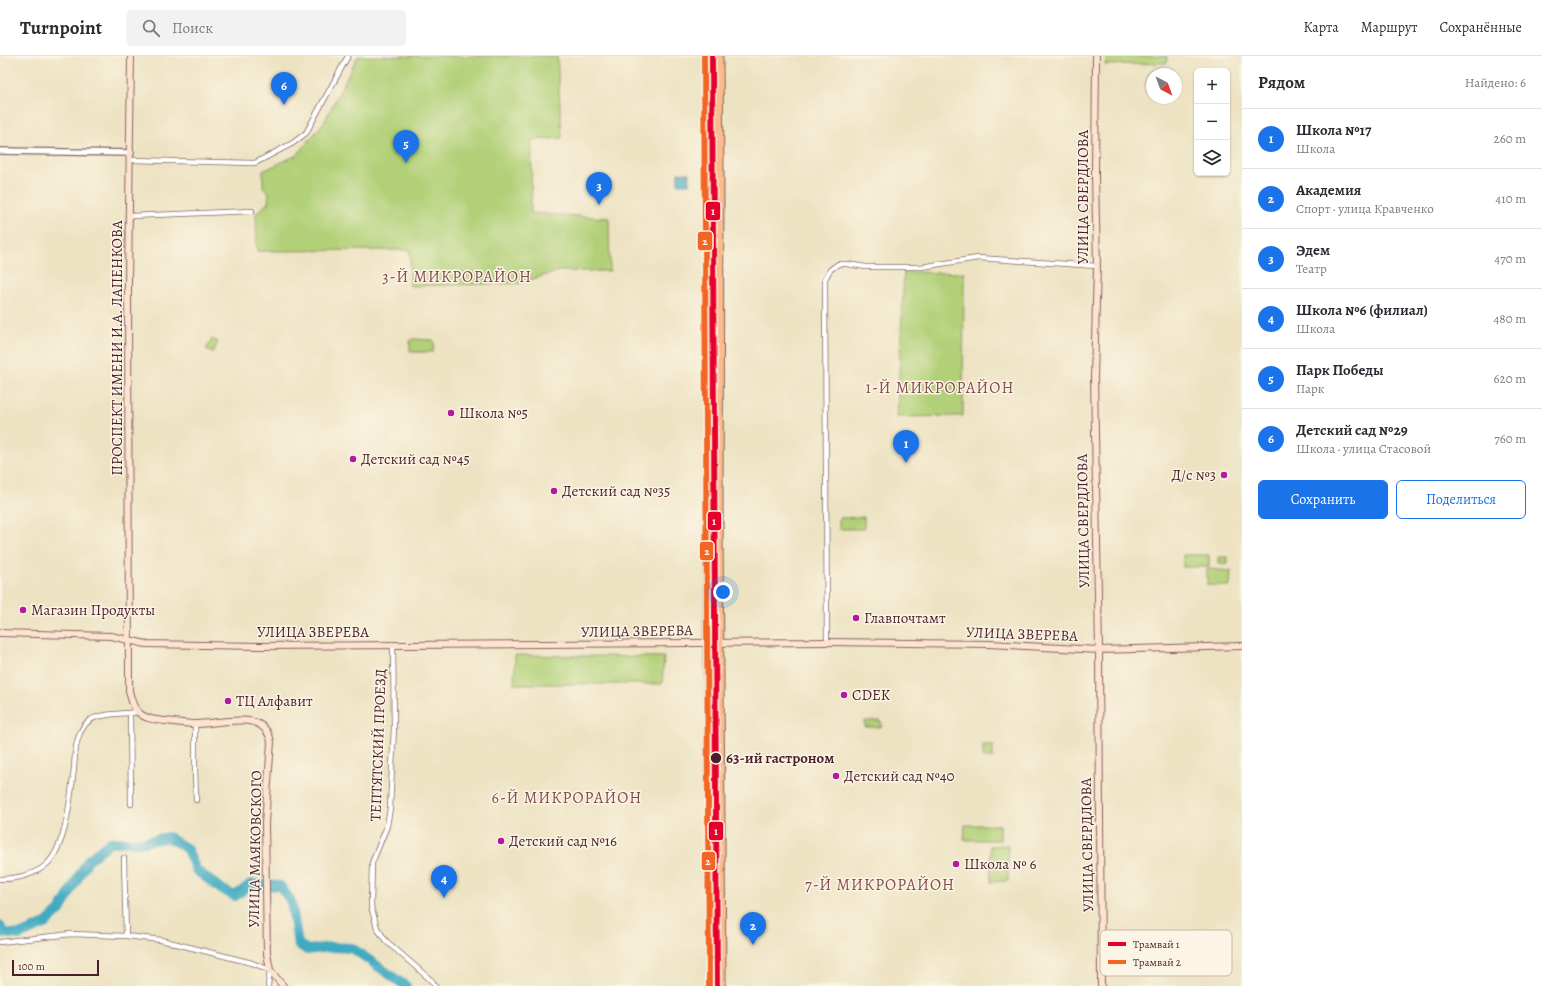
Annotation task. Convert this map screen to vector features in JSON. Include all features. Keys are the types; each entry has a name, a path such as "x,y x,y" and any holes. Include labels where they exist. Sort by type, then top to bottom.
{"main road":[{"name":"ПРОСПЕКТ ИМЕНИ И.А. ЛАПЕНКОВА","path":"131,56 131,160 128,282 130,446 128,640 129,691 132,704 138,712"},
{"path":"706,56 706,412 710,986"},
{"path":"719,56 719,568 722,986"},
{"name":"УЛИЦА СВЕРДЛОВА","path":"1096,56 1095,175 1097,266 1094,385 1099,650 1101,930"},
{"name":"УЛИЦА ЗВЕРЕВА","path":"0,633 111,636 146,644 259,646 827,642 989,644 1099,650 1242,646"},
{"path":"138,712 146,717 157,720 196,724"},
{"name":"УЛИЦА МАЯКОВСКОГО","path":"196,724 247,720 266,729 270,735 271,742 266,823 265,877 267,954 270,970"},
{"path":"270,970 283,986"},
{"name":"УЛИЦА СВЕРДЛОВА","path":"1101,976 1101,986"}],"street":[{"path":"131,160 255,162 293,143 306,133 348,56"},
{"path":"706,96 719,96"},
{"path":"0,151 131,153"},
{"path":"130,216 252,211"},
{"path":"827,642 825,279 830,270 838,264 920,267 978,258 1097,266"},
{"path":"706,332 719,332"},
{"path":"706,372 719,372"},
{"path":"706,412 719,412"},
{"path":"707,454 719,454"},
{"path":"707,494 719,494"},
{"path":"707,521 719,521"},
{"path":"708,568 719,568"},
{"name":"ТЕПТЯТСКИЙ ПРОЕЗД","path":"393,644 394,728 390,808 387,826 372,863 371,906 377,928 386,940 432,981 435,986"},
{"path":"708,703 720,702"},
{"path":"0,879 15,878 38,870 49,862 62,837 71,794 75,748 82,730 90,721 101,716 138,712"},
{"path":"130,713 132,804"},
{"path":"196,724 196,800"},
{"path":"124,858 126,936"},
{"path":"709,862 722,861"},
{"path":"709,898 722,898"},
{"path":"0,942 72,934 126,936 161,940 252,963 270,970 268,986"}],"green space":[{"path":"358,56 557,56 562,138 532,140 531,213 609,218 610,271 559,271 520,283 410,286 410,250 257,251 256,213 268,203 269,193 263,187 263,171 297,155 324,122"},
{"path":"1106,56 1167,56 1167,63 1105,65"},
{"path":"904,272 964,273 963,416 897,417"},
{"path":"212,339 218,342 213,353 206,349"},
{"path":"412,339 433,340 433,352 410,351 410,341"},
{"path":"864,517 864,529 839,529 839,518"},
{"path":"1183,555 1209,555 1209,567 1183,567"},
{"path":"1218,557 1227,557 1227,564 1218,564"},
{"path":"1207,569 1231,571 1230,586 1207,585"},
{"path":"515,655 664,657 662,684 514,684"},
{"path":"865,721 881,721 882,727 865,727"},
{"path":"983,745 993,745 993,758 983,758"},
{"path":"965,825 1000,825 1000,840 964,840"},
{"path":"1008,845 1008,881 991,882 990,846"}],"water":[{"path":"678,173 689,173 689,184 678,184"}],"waterway":[{"path":"0,926 4,933 19,935 45,924 60,910 88,860 111,842 144,842 168,837 187,849 196,870 221,889 235,896 251,884 280,886 291,901 298,944 307,950 331,947 352,948 406,986"}],"tram line":[{"name":"2","path":"704,56 709,986"},
{"name":"1","path":"712,56 717,986"}],"place":[{"name":"Детский сад №29","path":"284,105"},
{"name":"Парк Победы","path":"406,163"},
{"name":"Эдем","path":"599,205"},
{"name":"Школа №5","path":"451,413"},
{"name":"Детский сад №45","path":"353,459"},
{"name":"Школа №17","path":"906,463"},
{"name":"Д/с №3","path":"1224,475"},
{"name":"Детский сад №35","path":"554,491"},
{"name":"Магазин Продукты","path":"23,610"},
{"name":"Главпочтамт","path":"856,618"},
{"name":"CDEK","path":"844,695"},
{"name":"ТЦ Алфавит","path":"228,701"},
{"name":"63-ий гастроном","path":"716,758"},
{"name":"Детский сад №40","path":"836,776"},
{"name":"Детский сад №16","path":"501,841"},
{"name":"Школа № 6","path":"956,864"},
{"name":"Школа №6 (филиал)","path":"444,898"},
{"name":"Академия","path":"753,945"}],"district":[{"name":"3-Й МИКРОРАЙОН","path":"457,276"},
{"name":"1-Й МИКРОРАЙОН","path":"940,387"},
{"name":"6-Й МИКРОРАЙОН","path":"567,797"},
{"name":"7-Й МИКРОРАЙОН","path":"880,884"}]}
